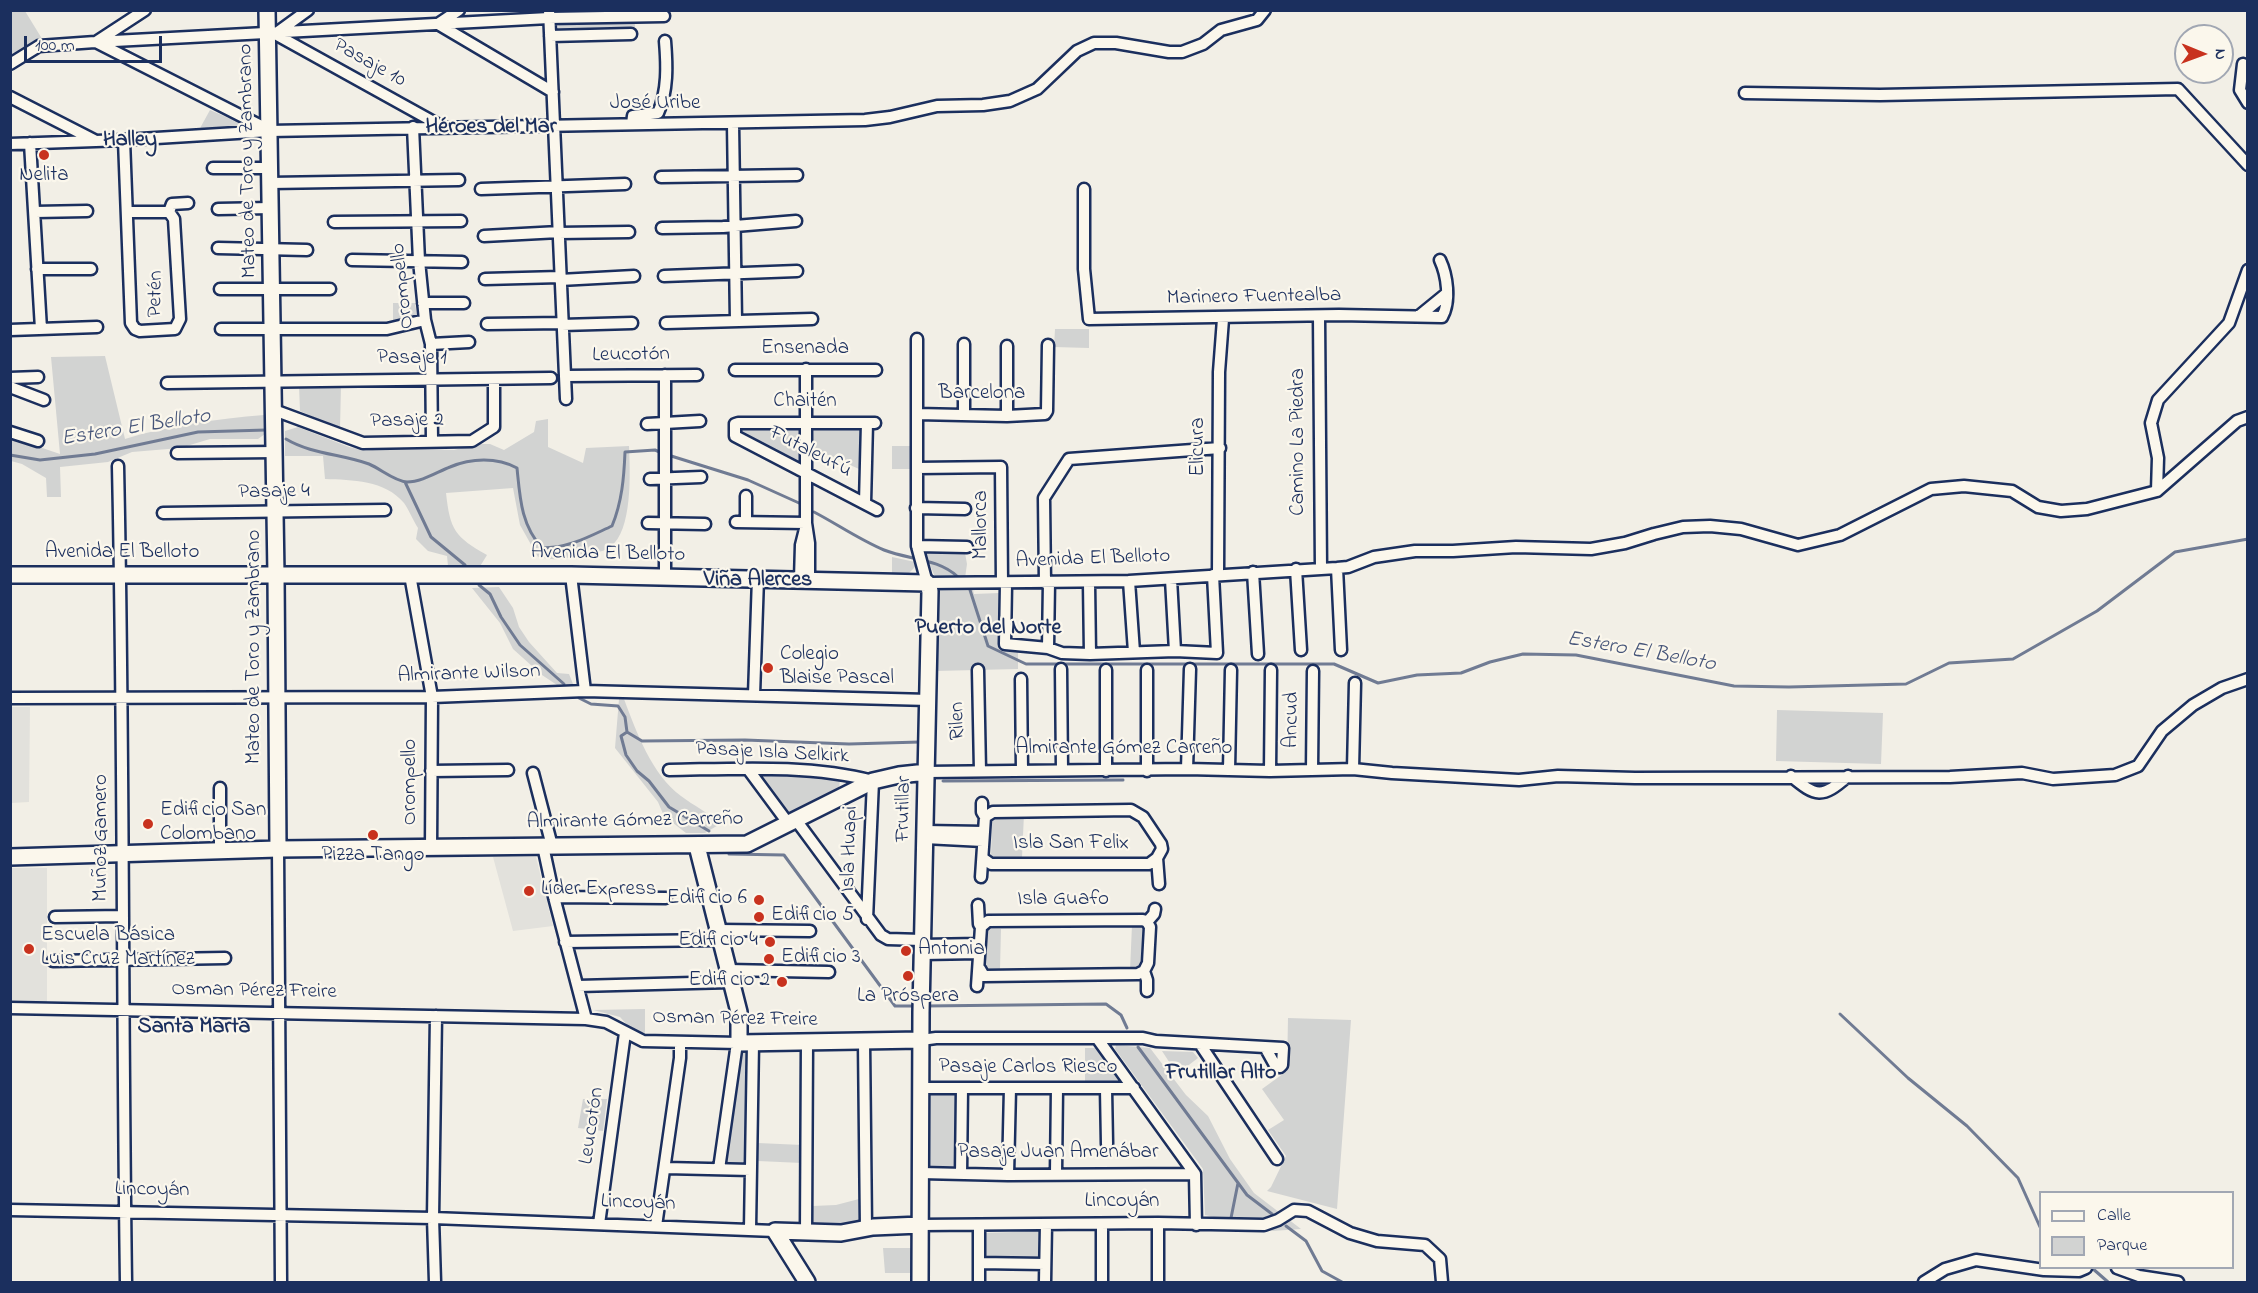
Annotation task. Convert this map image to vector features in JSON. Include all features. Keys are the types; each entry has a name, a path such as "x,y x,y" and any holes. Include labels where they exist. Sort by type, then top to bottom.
{"street":[{"path":"95,42 145,10"},
{"name":"Mateo de Toro y Zambrano","path":"267,10 271,34 270,175 276,512 281,1282"},
{"path":"271,34 308,10"},
{"path":"438,24 459,10"},
{"name":"José Uribe","path":"10,144 270,131 865,120 890,117 937,106 983,105 1010,101 1037,89 1077,51 1094,43 1116,43 1182,52 1203,44 1221,30 1257,20 1265,10"},
{"path":"10,64 39,46 438,24 549,14 664,16"},
{"name":"Leucotón","path":"549,14 566,399"},
{"path":"438,24 552,92"},
{"name":"Pasaje 10","path":"271,34 444,128"},
{"path":"550,36 631,34"},
{"path":"632,124 633,116 658,113 661,106 667,71 665,41"},
{"path":"95,42 270,131"},
{"path":"2243,64 2240,90 2247,103"},
{"path":"1745,93 1881,95 2178,89 2247,165"},
{"path":"10,97 97,141"},
{"path":"733,124 736,321"},
{"name":"Orompello","path":"413,128 419,261 425,320 431,344 432,441"},
{"name":"Petén","path":"124,140 131,323 135,329 140,331 171,330 177,326 180,319 174,219 169,212"},
{"path":"30,143 41,329"},
{"path":"213,168 270,175 459,180"},
{"path":"661,177 797,175"},
{"path":"481,189 625,184"},
{"name":"Marinero Fuentealba","path":"1084,189 1084,269 1089,320 1319,316 1442,317 1445,311 1446,274 1440,260"},
{"path":"128,212 169,212 172,204 188,203"},
{"path":"218,209 271,208"},
{"path":"35,212 87,211"},
{"path":"334,222 461,220"},
{"path":"662,228 796,221"},
{"path":"484,236 558,232 629,232"},
{"path":"218,248 307,250"},
{"path":"352,260 462,262"},
{"path":"37,269 91,269"},
{"path":"2157,491 2158,458 2151,423 2158,400 2229,323 2247,270"},
{"path":"664,276 797,271"},
{"path":"485,279 634,276"},
{"path":"220,289 330,289"},
{"path":"423,303 464,303"},
{"name":"Camino La Piedra","path":"1319,316 1321,568"},
{"path":"666,323 812,319"},
{"name":"Elicura","path":"1175,651 1217,653 1215,575 1223,319"},
{"path":"221,329 387,329 425,320"},
{"name":"Leucotón","path":"487,324 632,323"},
{"path":"10,330 97,327"},
{"name":"Frutillar","path":"917,339 916,508 919,555 930,591 921,995 921,1282"},
{"path":"431,344 469,342"},
{"path":"964,344 964,415"},
{"name":"Barcelona","path":"917,414 1006,416 1046,413 1048,345"},
{"path":"1006,416 1007,346"},
{"path":"805,579 801,545 806,523 806,369"},
{"name":"Ensenada","path":"735,370 876,370"},
{"path":"665,375 665,577"},
{"name":"Leucotón","path":"565,376 697,375"},
{"path":"10,378 35,377 39,398 10,387"},
{"name":"Pasaje 1","path":"167,383 551,378"},
{"name":"Pasaje 2","path":"274,410 363,443 471,441 494,427 494,379"},
{"path":"1341,650 1343,568 1374,557 1414,550 1453,551 1516,547 1591,549 1625,543 1654,534 1710,526 1741,530 1798,545 1839,535 1931,489 1964,486 2012,491 2038,507 2061,511 2100,506 2157,491 2237,421 2247,417"},
{"path":"646,424 700,421"},
{"name":"Chaitén","path":"735,424 871,423 865,503"},
{"name":"Futaleufú","path":"735,424 735,436 877,510"},
{"path":"10,432 38,441"},
{"path":"1171,579 1175,651 1090,654 1062,653 1048,648 1044,498 1070,459 1220,448"},
{"path":"177,453 275,452"},
{"name":"Muñoz Gamero","path":"118,466 126,1282"},
{"name":"Mallorca","path":"917,468 1001,467 1005,644 1048,648"},
{"path":"650,479 701,477"},
{"path":"746,496 741,522 806,523"},
{"path":"916,508 965,509"},
{"name":"Pasaje 4","path":"163,513 385,510"},
{"path":"648,523 705,524"},
{"path":"919,555 967,547"},
{"name":"Avenida El Belloto","path":"10,575 571,575 1004,584 1089,583 1343,568"},
{"path":"1296,569 1301,650"},
{"path":"1253,572 1258,654"},
{"name":"Orompello","path":"410,575 432,697 431,848"},
{"path":"571,575 585,691"},
{"path":"754,696 758,578"},
{"path":"1129,581 1134,652"},
{"path":"1089,583 1090,654"},
{"path":"1061,669 1062,770"},
{"path":"1187,769 1190,669"},
{"name":"Rilen","path":"978,670 980,771"},
{"path":"1106,670 1106,771"},
{"path":"1147,670 1147,771"},
{"path":"1229,770 1231,670"},
{"path":"1270,771 1271,670"},
{"name":"Ancud","path":"1312,770 1313,671"},
{"path":"1021,679 1022,771"},
{"name":"Almirante Gómez Carreño","path":"10,857 220,850 747,844 873,781 927,772 1353,769 1392,774 1519,780 1569,776 1635,778 1950,777 2022,773 2053,779 2115,775 2138,766 2162,731 2193,705 2222,688 2247,679"},
{"path":"1353,769 1354,683"},
{"name":"Almirante Wilson","path":"10,698 277,699 432,697 585,691 929,700"},
{"path":"748,769 881,935 888,939 922,946 979,949"},
{"name":"Pasaje Isla Selkirk","path":"669,770 748,769 843,773 873,781"},
{"path":"432,771 508,770"},
{"path":"533,773 548,846 554,897 586,1019"},
{"path":"1791,776 1807,790 1821,793 1832,790 1848,776"},
{"name":"Isla Huapi","path":"867,919 873,781"},
{"path":"220,788 220,850"},
{"path":"981,877 985,817 982,812 982,803"},
{"path":"985,817 993,812 1131,810 1143,817 1161,844 1162,849 1157,858 1159,884"},
{"path":"925,835 983,836"},
{"path":"698,846 739,1012 751,1170 750,1229"},
{"name":"Isla San Felix","path":"984,859 991,864 1149,864 1157,858"},
{"path":"554,897 666,897"},
{"path":"977,987 981,927 978,905"},
{"path":"980,969 984,976 1138,974 1144,971 1148,963 1150,927 1147,922 1155,909"},
{"path":"55,917 122,916"},
{"name":"Isla Guafo","path":"981,927 988,921 1143,920 1147,922"},
{"path":"565,942 810,931"},
{"path":"53,961 225,958"},
{"path":"1144,971 1147,991"},
{"path":"578,986 829,972"},
{"name":"Osman Pérez Freire","path":"10,1008 586,1019 606,1022 625,1034 643,1041 680,1042 1143,1038 1156,1041 1200,1044 1265,1047 1283,1048 1282,1065 1278,1067 1265,1047"},
{"path":"435,1282 433,1218 436,1016"},
{"name":"Leucotón","path":"599,1224 625,1034"},
{"path":"1097,1038 1195,1174 1196,1225"},
{"path":"656,1226 666,1168 680,1042"},
{"path":"806,1232 807,1042"},
{"path":"864,1042 866,1228"},
{"path":"719,1169 743,1043"},
{"path":"1200,1044 1277,1159"},
{"name":"Pasaje Carlos Riesco","path":"921,1088 1134,1088"},
{"path":"961,1174 962,1088"},
{"path":"1008,1175 1010,1088"},
{"path":"1056,1173 1057,1088"},
{"path":"1106,1089 1107,1144"},
{"path":"666,1168 751,1170"},
{"name":"Pasaje Juan Amenábar","path":"921,1173 1195,1174"},
{"name":"Lincoyán","path":"10,1210 433,1218 841,1233 866,1228 920,1225 1158,1223 1264,1225 1294,1210 1308,1211 1350,1233 1377,1241 1425,1245 1440,1259 1442,1282"},
{"path":"1158,1223 1158,1282"},
{"path":"1045,1282 1046,1224"},
{"path":"1102,1224 1102,1282"},
{"path":"979,1225 979,1282"},
{"path":"775,1231 807,1282"},
{"path":"1924,1282 1945,1269 1976,1260 2044,1270 2079,1271 2084,1269"},
{"path":"979,1263 1045,1264"},
{"path":"2119,1269 2139,1276 2178,1282"}],"shaded area":[{"path":"11,707 30,707 29,802 11,803"},
{"path":"493,857 536,857 553,926 513,931"},
{"name":"Escuela Básica Luis Cruz Martínez","path":"10,868 47,868 47,1003 11,1001"}],"green space":[{"path":"11,11 25,11 44,42 11,59"},
{"path":"635,22 635,31 557,32 559,23"},
{"path":"210,110 245,125 199,130"},
{"path":"393,303 415,303 417,316 393,322"},
{"path":"1055,329 1089,329 1089,348 1054,347"},
{"path":"105,356 125,439 194,423 264,415 265,434 258,439 210,439 180,448 132,452 108,462 60,467 61,497 47,497 46,478 22,464 11,461 10,437 60,454 51,357"},
{"path":"299,385 341,385 340,429 300,411"},
{"path":"548,419 548,447 583,463 586,448 629,446 628,500 623,528 610,547 600,552 561,559 538,557 520,525 513,488 446,493 452,524 456,531 468,543 487,555 479,568 448,566 447,556 428,551 416,539 418,528 404,503 396,495 368,483 325,479 323,456 285,456 285,431 298,427 349,447 366,451 384,448 454,450 477,444 490,444 504,450 534,432 536,421"},
{"path":"741,426 799,427 799,463 740,433 738,428"},
{"path":"814,427 861,429 859,469 813,448"},
{"path":"892,446 911,446 910,469 892,469"},
{"path":"924,550 965,553 967,564 965,578 935,577"},
{"path":"892,557 915,562 916,566 908,574 892,574"},
{"path":"499,587 513,608 519,627 529,642 557,673 569,674 573,684 557,685 513,649 500,623 472,588"},
{"path":"936,589 973,590 974,594 999,593 1001,596 1001,647 1018,648 1018,669 935,671"},
{"path":"619,699 624,699 653,765 681,796 720,824 705,833 686,833 664,816 658,802 615,748"},
{"path":"1777,710 1883,713 1881,764 1776,761"},
{"path":"760,774 840,778 839,790 788,815"},
{"path":"1024,814 1022,857 991,858 992,816"},
{"path":"1132,925 1142,925 1146,928 1143,968 1130,971"},
{"path":"1001,929 1000,969 986,969 987,930"},
{"path":"645,1009 645,1033 630,1028 620,1017 593,1010"},
{"path":"1288,1018 1351,1020 1337,1209 1267,1191 1286,1156 1268,1130 1284,1120 1262,1089 1287,1071"},
{"path":"1116,1045 1150,1048 1186,1095 1208,1116 1230,1159 1254,1193 1301,1229 1272,1231 1262,1220 1220,1222 1214,1217 1205,1215 1203,1169 1115,1049"},
{"path":"1085,1048 1098,1048 1121,1082 1085,1083"},
{"path":"1162,1051 1193,1052 1198,1058 1177,1074"},
{"path":"748,1052 747,1164 725,1163 740,1054"},
{"path":"957,1091 956,1166 929,1166 928,1092"},
{"path":"583,1099 607,1099 603,1131 578,1128"},
{"path":"758,1143 802,1145 802,1163 758,1161"},
{"path":"859,1199 860,1220 841,1224 812,1223 813,1206 836,1205"},
{"path":"1041,1231 1040,1257 984,1258 984,1233"},
{"path":"883,1248 913,1248 913,1273 885,1273"}],"waterway":[{"name":"Estero El Belloto","path":"10,455 40,460 95,454 198,432 266,430"},
{"name":"Estero El Belloto","path":"286,439 306,448 369,464 392,477 407,482 424,479 467,462 493,460 509,464 517,468 526,520 542,548 570,544 612,526 622,489 625,452 655,450 662,453"},
{"name":"Estero El Belloto","path":"668,455 748,480 799,503"},
{"path":"405,482 431,537 465,565"},
{"name":"Estero El Belloto","path":"814,512 875,546 942,566 958,577"},
{"name":"Estero El Belloto","path":"970,590 988,646 1026,664 1334,664 1378,683 1417,675 1461,673 1490,662 1523,654 1576,655 1734,686 1906,684 1949,663 2013,659 2097,611 2175,552 2248,539"},
{"path":"479,585 490,594 501,617 520,645 564,684"},
{"path":"579,698 591,704 618,706 625,717 627,732 621,736 626,755 637,771 649,781 669,807 709,831"},
{"path":"627,732 642,741 745,740 849,744 920,742"},
{"path":"943,781 1123,780"},
{"path":"729,854 784,855 895,1006 915,1006"},
{"path":"925,1006 1106,1004 1121,1015 1127,1028"},
{"path":"1840,1014 1908,1078 1967,1126 2018,1178 2039,1225"},
{"path":"1138,1047 1247,1195 1272,1214"},
{"path":"1231,1218 1238,1183"},
{"path":"1286,1226 1306,1241 1322,1271 1342,1282"},
{"path":"2093,1269 2108,1282"}],"place":[{"name":"Nelita","path":"44,155"},
{"name":"Colegio Blaise Pascal","path":"768,668"},
{"name":"Edificio San Colombano","path":"148,824"},
{"name":"Pizza Tango","path":"373,835"},
{"name":"Líder Express","path":"529,891"},
{"name":"Edificio 6","path":"759,900"},
{"name":"Edificio 5","path":"759,917"},
{"name":"Edificio 4","path":"770,942"},
{"name":"Escuela Básica Luis Cruz Martínez","path":"29,949"},
{"name":"Antonia","path":"906,951"},
{"name":"Edificio 3","path":"769,959"},
{"name":"La Próspera","path":"908,976"},
{"name":"Edificio 2","path":"782,982"}],"district":[{"name":"Héroes del Mar","path":"491,128"},
{"name":"Halley","path":"130,141"},
{"name":"Viña Alerces","path":"758,581"},
{"name":"Puerto del Norte","path":"988,629"},
{"name":"Santa Marta","path":"194,1028"},
{"name":"Frutillar Alto","path":"1221,1074"}]}
